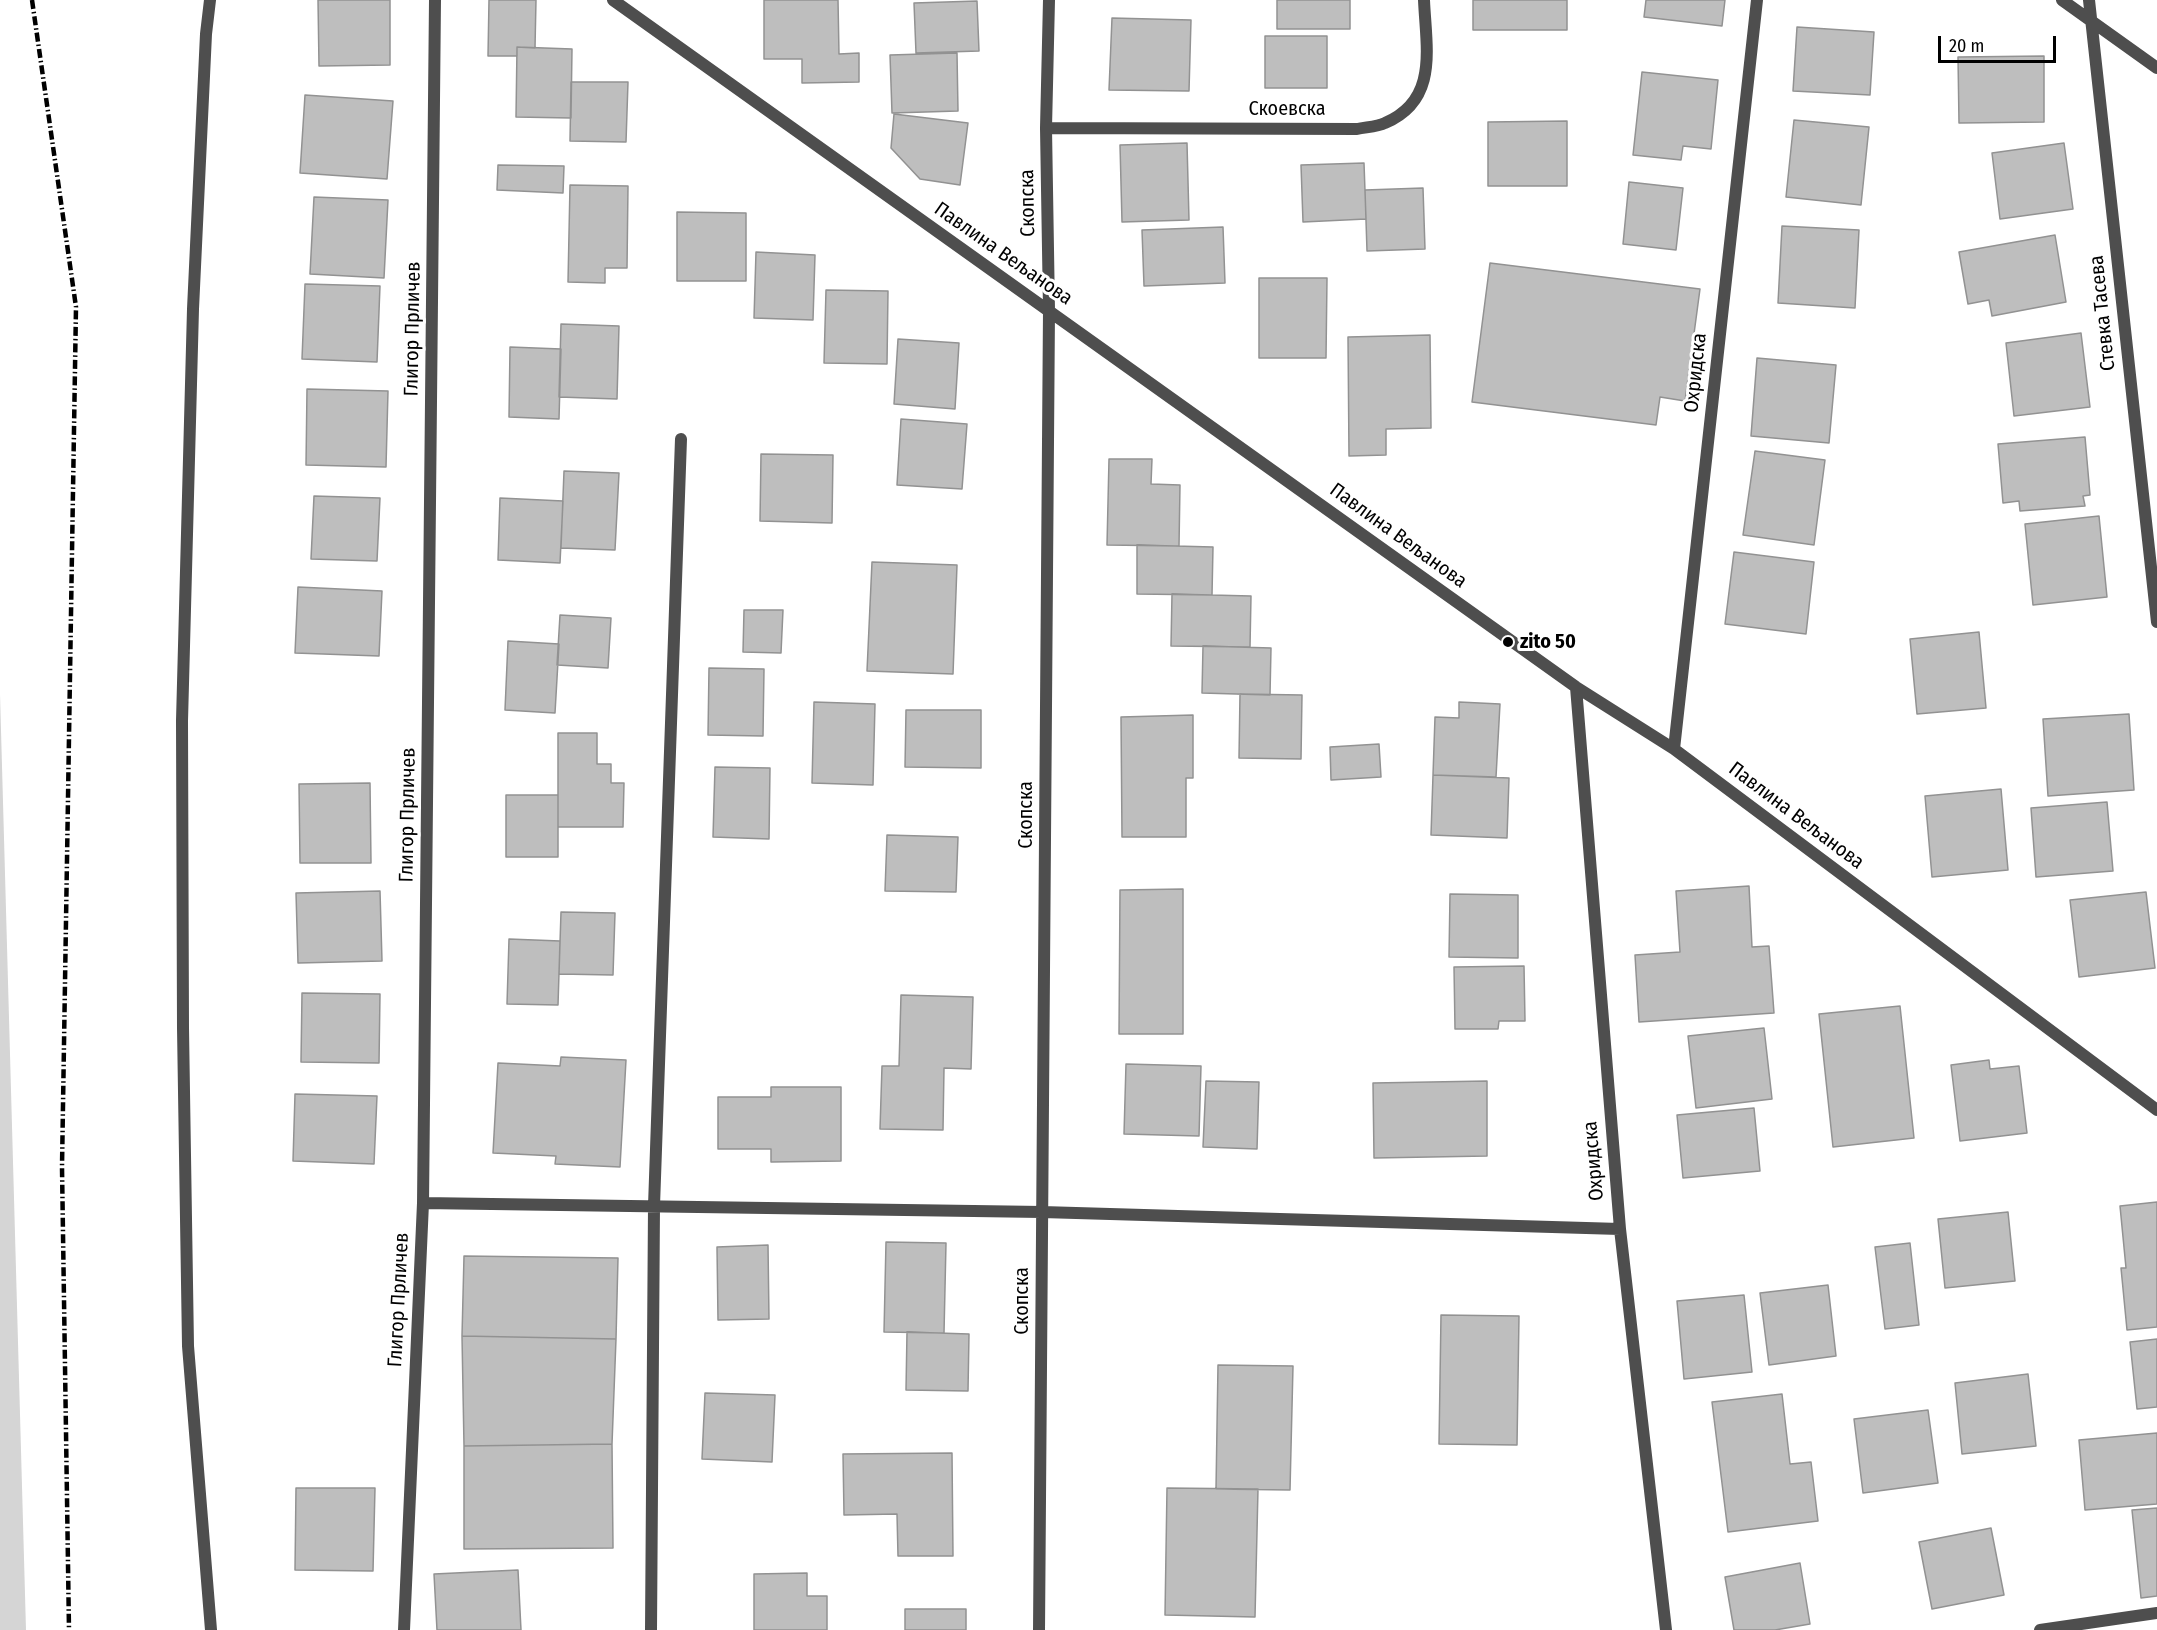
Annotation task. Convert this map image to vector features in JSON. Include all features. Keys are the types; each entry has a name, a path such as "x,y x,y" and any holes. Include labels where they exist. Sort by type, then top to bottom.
{"street":[{"path":"210,0 206,34 194,309 182,722 183,1028 188,1346 211,1630"},
{"name":"Глигор Прличев","path":"405,1630 423,1203 435,0"},
{"name":"Павлина Вељанова","path":"613,0 1576,687 1674,749 2157,1110"},
{"name":"Скопска","path":"1039,1630 1049,310 1046,128 1049,0"},
{"name":"Скоевска","path":"1046,128 1357,129 1383,124 1404,112 1419,97 1422,88 1427,71 1424,0"},
{"name":"Охридска","path":"1674,749 1757,0"},
{"path":"2062,0 2157,68"},
{"name":"Стевка Тасева","path":"2089,0 2157,622"},
{"path":"651,1630 654,1206 681,439"},
{"name":"Охридска","path":"1576,687 1620,1229 1666,1630"},
{"path":"423,1203 1042,1212 1620,1229"},
{"path":"2040,1630 2157,1613"}],"shaded area":[{"path":"0,694 26,1630 0,1630"}],"building":[{"path":"318,0 390,0 390,65 319,66"},
{"path":"489,0 536,0 535,48 517,47 517,56 488,56"},
{"path":"764,0 838,0 839,54 859,53 859,82 802,83 802,59 764,59"},
{"path":"1277,0 1350,0 1350,29 1277,29"},
{"path":"1473,0 1567,0 1567,30 1473,30"},
{"path":"1646,0 1725,0 1722,26 1644,17"},
{"path":"977,1 979,51 916,53 914,3"},
{"path":"1112,18 1191,20 1189,91 1109,90"},
{"path":"1797,27 1874,32 1870,95 1793,91"},
{"path":"1265,36 1327,36 1327,88 1265,88"},
{"path":"517,47 572,49 571,118 516,117"},
{"path":"957,53 958,111 892,113 890,55"},
{"path":"2044,56 2044,122 1959,123 1958,57"},
{"path":"1642,72 1718,80 1711,149 1683,146 1681,160 1633,155"},
{"path":"571,82 628,82 626,142 570,141"},
{"path":"305,95 393,101 387,179 300,173"},
{"path":"894,114 968,123 960,185 920,179 891,148"},
{"path":"1794,120 1869,127 1861,205 1786,197"},
{"path":"1567,121 1567,186 1488,186 1488,122"},
{"path":"1187,143 1189,220 1122,222 1120,145"},
{"path":"2064,143 2073,209 2000,219 1992,153"},
{"path":"1364,163 1366,219 1303,222 1301,165"},
{"path":"498,165 564,166 563,193 497,190"},
{"path":"1629,182 1683,188 1676,250 1623,244"},
{"path":"570,185 628,186 627,268 605,268 605,283 568,282"},
{"path":"1423,188 1425,249 1367,251 1365,190"},
{"path":"314,197 388,200 384,278 310,274"},
{"path":"677,212 746,213 746,281 677,281"},
{"path":"1782,226 1859,230 1855,308 1778,303"},
{"path":"1223,227 1225,283 1144,286 1142,230"},
{"path":"2055,235 2066,302 1992,316 1989,300 1968,304 1959,252"},
{"path":"756,252 815,255 813,320 754,318"},
{"path":"1490,263 1700,289 1685,401 1660,397 1656,425 1472,402"},
{"path":"1259,278 1327,278 1326,358 1259,358"},
{"path":"305,284 380,286 377,362 302,359"},
{"path":"826,290 888,291 887,364 824,363"},
{"path":"561,324 619,326 617,399 559,397"},
{"path":"2081,333 2090,407 2014,416 2006,343"},
{"path":"1430,335 1431,428 1386,429 1386,455 1349,456 1348,337"},
{"path":"898,339 959,343 955,409 894,404"},
{"path":"510,347 561,349 559,419 509,417"},
{"path":"1757,358 1836,365 1829,443 1751,436"},
{"path":"307,389 388,391 386,467 306,465"},
{"path":"901,419 967,424 962,489 897,485"},
{"path":"2085,437 2090,495 2083,496 2085,506 2020,511 2019,501 2003,503 1998,444"},
{"path":"1755,451 1825,460 1814,545 1743,535"},
{"path":"761,454 833,455 832,523 760,521"},
{"path":"1109,459 1152,459 1151,484 1180,485 1179,546 1107,545"},
{"path":"564,471 619,473 615,550 561,548"},
{"path":"314,496 380,498 377,561 311,559"},
{"path":"500,498 563,501 560,563 498,560"},
{"path":"2099,516 2107,597 2033,605 2025,524"},
{"path":"1137,545 1213,547 1212,595 1137,594"},
{"path":"1734,552 1814,562 1806,634 1725,624"},
{"path":"872,562 957,565 953,674 867,671"},
{"path":"298,587 382,591 379,656 295,653"},
{"path":"1172,594 1251,596 1250,647 1171,646"},
{"path":"744,610 783,610 781,653 743,652"},
{"path":"560,615 611,618 608,668 557,665"},
{"path":"1979,632 1986,708 1917,714 1910,639"},
{"path":"508,641 559,644 555,713 505,710"},
{"path":"1203,646 1271,648 1270,695 1202,693"},
{"path":"709,668 764,669 763,736 708,735"},
{"path":"1240,694 1302,695 1301,759 1239,758"},
{"path":"814,702 875,704 873,785 812,783"},
{"path":"1459,702 1500,704 1496,777 1433,775 1435,717 1459,718"},
{"path":"906,710 981,710 981,768 905,767"},
{"path":"2129,714 2134,790 2048,796 2043,719"},
{"path":"1193,715 1193,778 1186,778 1186,837 1122,837 1121,717"},
{"path":"558,733 597,733 597,764 611,764 611,783 624,783 623,827 558,827"},
{"path":"1379,744 1381,777 1331,780 1330,747"},
{"path":"715,767 770,768 769,839 713,837"},
{"path":"1433,775 1509,778 1507,838 1431,835"},
{"path":"370,783 371,863 300,863 299,784"},
{"path":"2001,789 2008,870 1932,877 1925,796"},
{"path":"506,795 558,795 558,857 506,857"},
{"path":"2107,802 2113,871 2036,877 2031,808"},
{"path":"887,835 958,837 956,892 885,891"},
{"path":"1749,886 1752,947 1769,946 1774,1013 1639,1022 1635,955 1680,952 1676,891"},
{"path":"1183,889 1183,1034 1119,1034 1120,890"},
{"path":"380,891 382,961 298,963 296,893"},
{"path":"2146,892 2155,968 2079,977 2070,900"},
{"path":"1450,894 1518,895 1518,958 1449,957"},
{"path":"561,912 615,913 613,975 559,974"},
{"path":"509,939 560,941 558,1005 507,1004"},
{"path":"1524,966 1525,1021 1499,1021 1498,1029 1455,1029 1454,967"},
{"path":"302,993 380,994 379,1063 301,1062"},
{"path":"901,995 973,997 971,1069 944,1068 943,1130 880,1129 882,1066 899,1066"},
{"path":"1900,1006 1914,1138 1833,1147 1819,1014"},
{"path":"1764,1028 1772,1099 1696,1108 1688,1036"},
{"path":"561,1057 626,1060 620,1167 555,1164 556,1156 493,1153 498,1063 560,1066"},
{"path":"1989,1060 1990,1069 2019,1066 2027,1133 1960,1141 1951,1065"},
{"path":"1126,1064 1201,1066 1199,1136 1124,1134"},
{"path":"1206,1081 1259,1082 1257,1149 1203,1147"},
{"path":"1487,1081 1487,1156 1374,1158 1373,1083"},
{"path":"771,1087 841,1087 841,1161 771,1162 771,1149 718,1149 718,1097 771,1097"},
{"path":"295,1094 377,1096 374,1164 293,1161"},
{"path":"1754,1108 1760,1171 1683,1178 1677,1115"},
{"path":"2157,1202 2157,1327 2127,1330 2121,1268 2126,1268 2120,1206"},
{"path":"2008,1212 2015,1281 1945,1288 1938,1219"},
{"path":"886,1242 946,1243 944,1333 884,1332"},
{"path":"1910,1243 1919,1325 1885,1329 1875,1247"},
{"path":"768,1245 769,1319 718,1320 717,1247"},
{"path":"464,1256 618,1258 616,1339 462,1336"},
{"path":"1828,1285 1836,1356 1769,1365 1760,1293"},
{"path":"1744,1295 1752,1372 1684,1379 1677,1301"},
{"path":"1441,1315 1519,1316 1517,1445 1439,1444"},
{"path":"907,1332 969,1334 968,1391 906,1390"},
{"path":"462,1336 616,1339 612,1444 464,1446"},
{"path":"2157,1339 2157,1407 2137,1409 2130,1342"},
{"path":"1218,1365 1293,1366 1290,1490 1216,1489"},
{"path":"2028,1374 2036,1446 1962,1454 1955,1383"},
{"path":"705,1393 775,1395 772,1462 702,1459"},
{"path":"1782,1394 1790,1464 1811,1462 1818,1521 1728,1532 1712,1402"},
{"path":"1928,1410 1938,1483 1863,1493 1854,1419"},
{"path":"2157,1433 2157,1504 2085,1510 2079,1440"},
{"path":"612,1444 613,1548 464,1549 464,1446"},
{"path":"952,1453 953,1556 898,1556 897,1514 844,1515 843,1454"},
{"path":"296,1488 375,1488 373,1571 295,1570"},
{"path":"1167,1488 1258,1489 1255,1617 1165,1615"},
{"path":"2157,1508 2157,1596 2141,1598 2132,1510"},
{"path":"1991,1528 2004,1595 1932,1609 1919,1542"},
{"path":"1800,1563 1810,1624 1775,1630 1734,1630 1725,1577"},
{"path":"518,1570 521,1630 437,1630 434,1574"},
{"path":"807,1573 807,1596 827,1596 827,1630 754,1630 754,1574"},
{"path":"905,1609 966,1609 966,1630 905,1630"}],"railway":[{"path":"32,0 76,307 62,1167 69,1630"}],"place":[{"name":"zito 50","path":"1508,642"}]}
